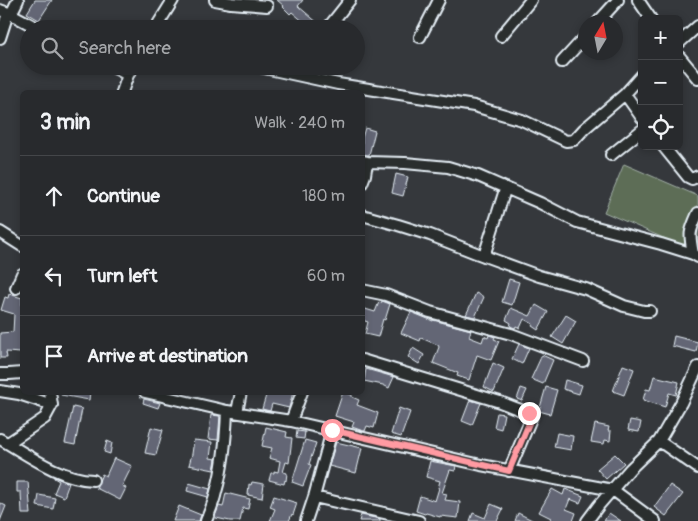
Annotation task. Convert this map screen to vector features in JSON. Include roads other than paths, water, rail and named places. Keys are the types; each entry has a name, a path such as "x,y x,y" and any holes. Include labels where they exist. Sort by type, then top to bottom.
{"street":[{"path":"0,38 6,12 18,0"},
{"path":"161,20 173,0"},
{"path":"215,0 267,6"},
{"path":"334,20 350,0"},
{"path":"420,37 439,0"},
{"path":"501,36 531,0"},
{"path":"604,15 618,0"},
{"path":"638,0 648,15"},
{"path":"6,12 22,20"},
{"path":"683,39 698,26"},
{"path":"562,62 578,45"},
{"path":"682,60 698,79"},
{"path":"123,90 129,75"},
{"path":"309,75 338,84 474,106 522,120 566,141 574,140 625,94 638,79"},
{"path":"625,94 638,112"},
{"path":"611,155 638,133"},
{"path":"666,150 688,177 698,176"},
{"path":"365,175 365,161 448,167 478,176 540,203 576,222 696,255"},
{"path":"484,256 504,193"},
{"path":"696,255 690,237 690,230 698,213"},
{"path":"365,216 430,235 539,276 586,289 624,306 650,311"},
{"path":"0,232 20,245"},
{"path":"16,288 20,279"},
{"path":"365,291 386,296 430,312 511,334 583,362"},
{"path":"365,361 500,402 531,414 526,432 509,471"},
{"path":"588,521 599,504 630,469 659,441 695,384 698,367"},
{"path":"0,374 20,373"},
{"path":"0,391 20,394"},
{"path":"22,395 52,405"},
{"path":"4,441 45,418 52,405 50,395"},
{"path":"158,395 232,412 291,421 509,471 613,490 655,521"},
{"path":"206,521 216,492 232,412 240,395"},
{"path":"291,421 301,395"},
{"path":"306,521 332,430"},
{"path":"4,441 61,472 78,478 93,480"},
{"path":"659,441 698,468"},
{"path":"314,497 419,521"}]}
